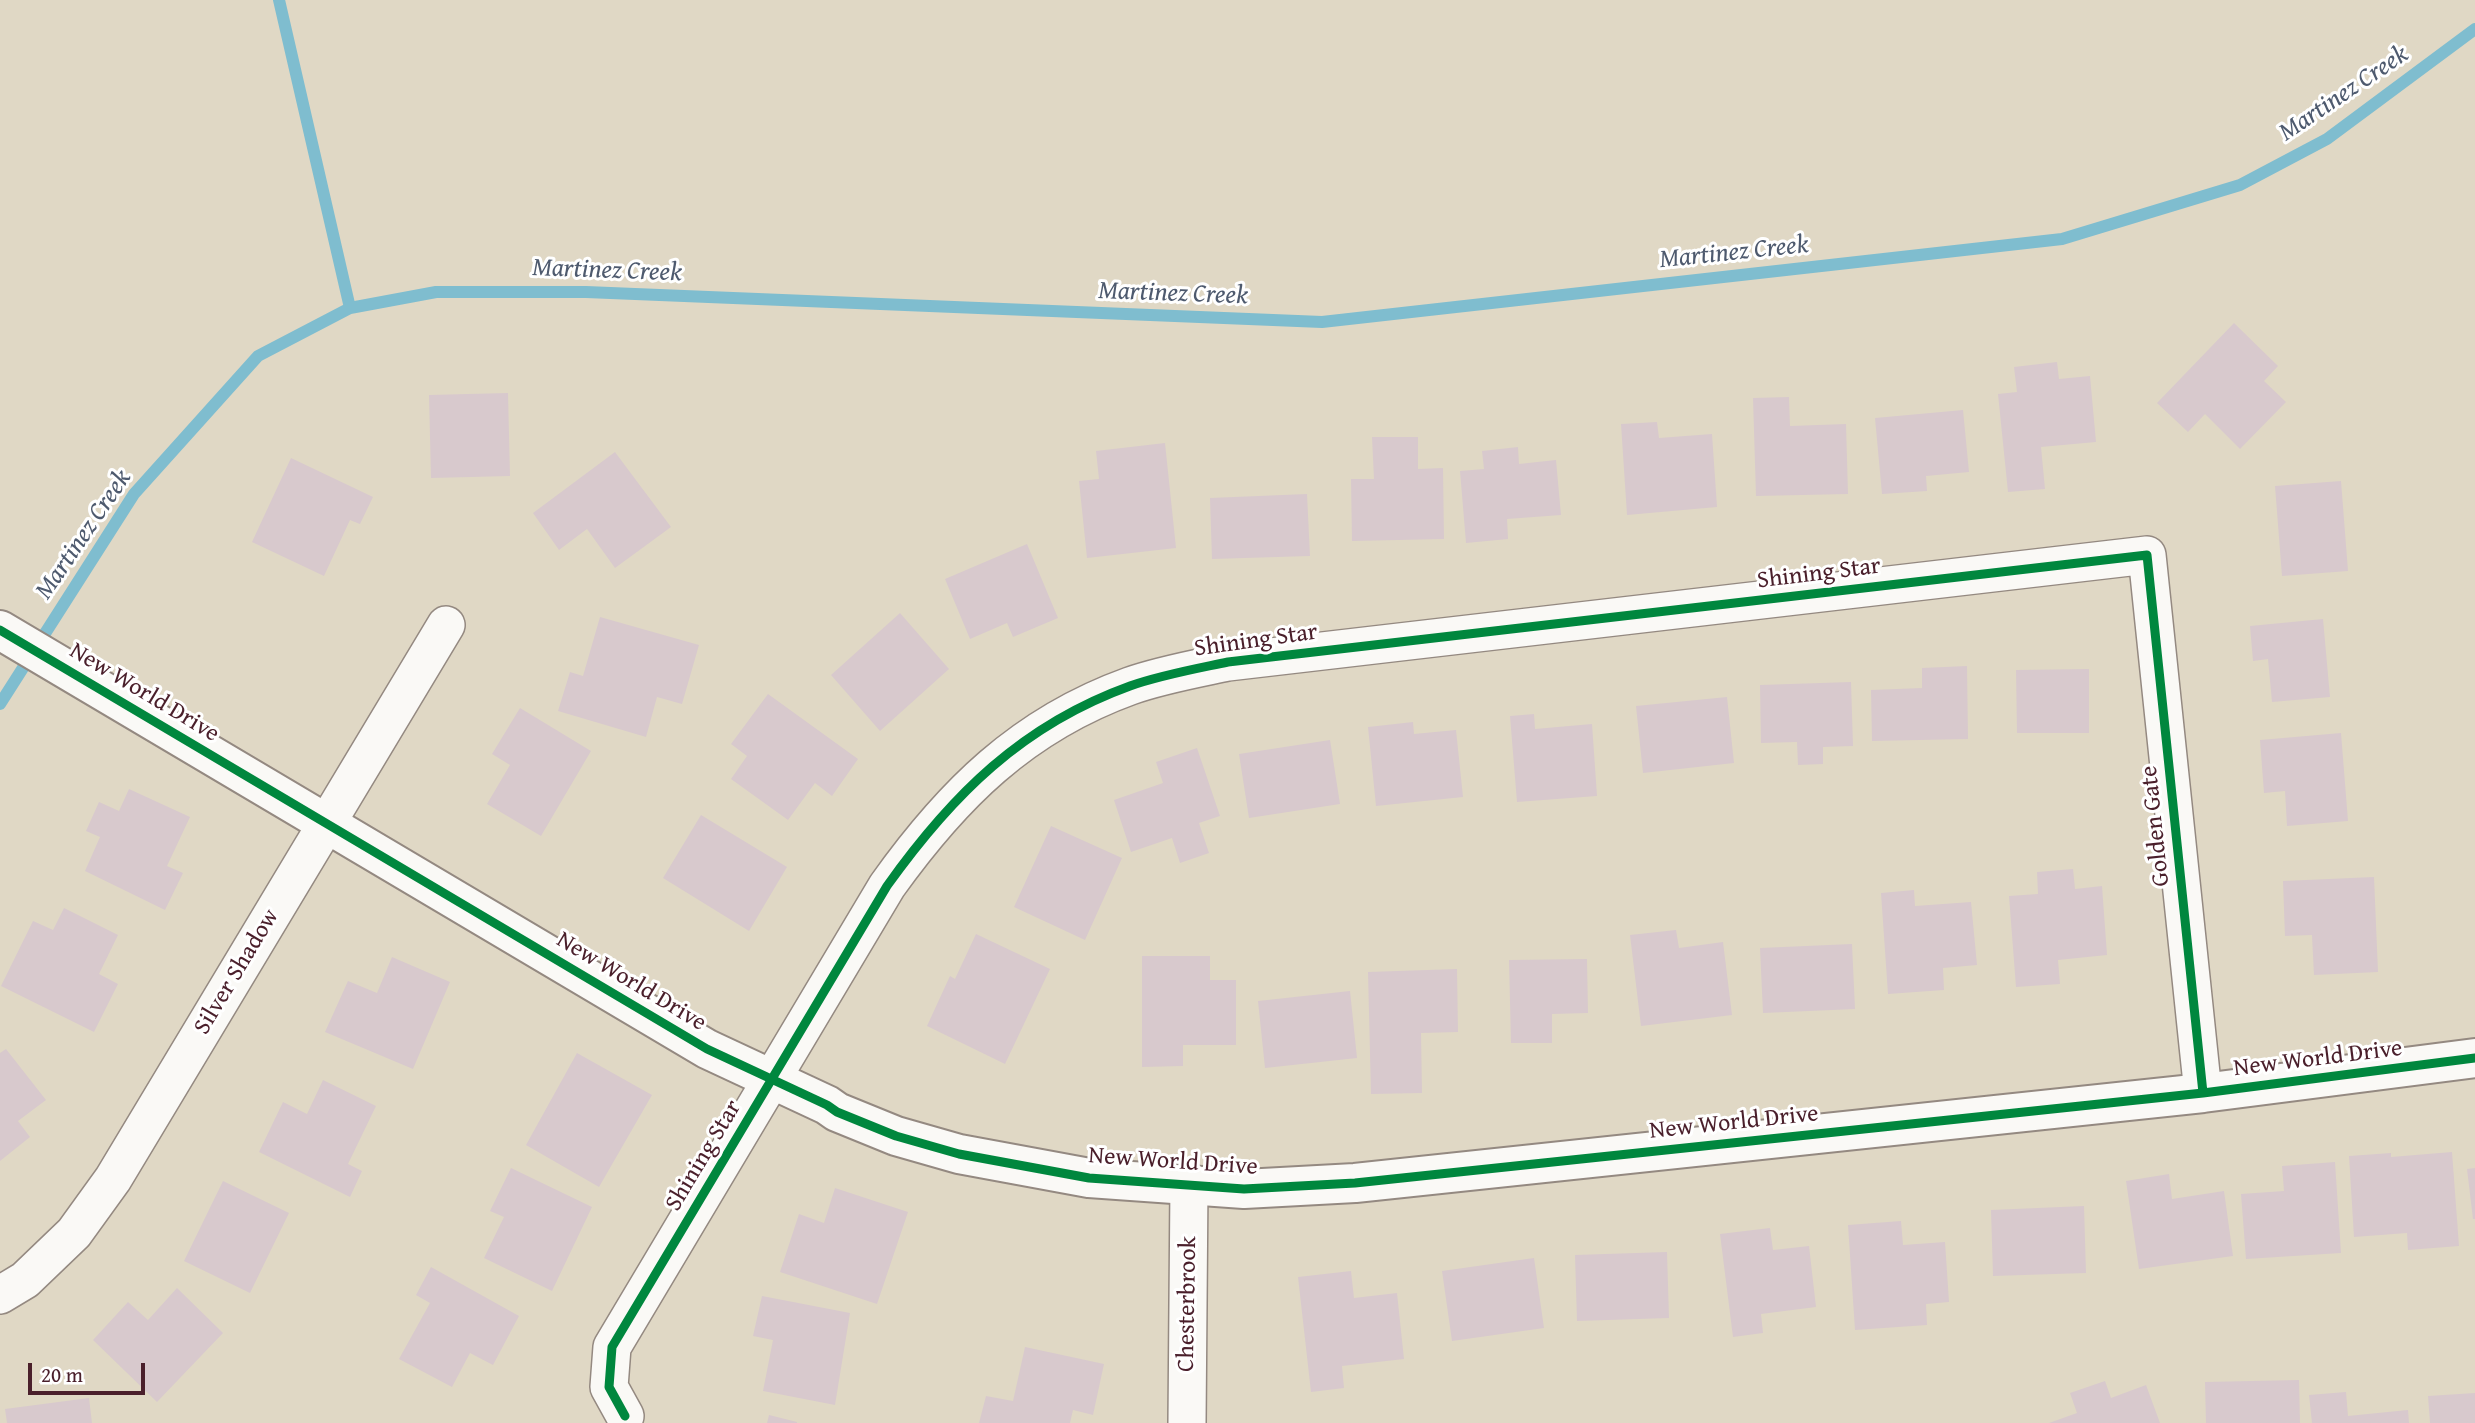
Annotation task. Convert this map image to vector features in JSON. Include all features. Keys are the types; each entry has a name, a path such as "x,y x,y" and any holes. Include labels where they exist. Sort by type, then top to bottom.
{"street":[{"name":"Shining Star","path":"625,1416 608,1387 612,1347 887,886 918,842 954,801 994,764 1039,730 1083,706 1130,686 1178,672 1228,662 2147,555"},
{"name":"Golden Gate","path":"2147,555 2203,1093"},
{"name":"Silver Shadow","path":"0,1295 25,1280 74,1233 113,1179 446,625"},
{"name":"New World Drive","path":"0,630 707,1049 837,1112 896,1136 959,1154 1089,1178 1244,1189 1355,1183 2203,1093 2475,1058"},
{"name":"Chesterbrook","path":"1187,1423 1189,1184"}],"building":[{"path":"2234,323 2278,366 2264,381 2286,402 2240,449 2205,414 2188,432 2157,403"},
{"path":"2057,362 2059,379 2090,376 2096,442 2041,447 2045,489 2008,492 1998,394 2017,392 2014,367"},
{"path":"508,393 510,476 431,478 429,395"},
{"path":"1789,397 1790,426 1846,424 1848,494 1756,496 1753,398"},
{"path":"1963,410 1969,472 1926,476 1927,491 1882,494 1875,418"},
{"path":"1657,422 1659,438 1712,434 1717,507 1627,515 1621,424"},
{"path":"1372,437 1418,437 1418,469 1443,468 1444,539 1352,541 1351,479 1374,479"},
{"path":"1165,443 1176,548 1087,558 1079,481 1099,479 1096,451"},
{"path":"1518,447 1519,464 1556,460 1561,515 1507,519 1508,539 1466,543 1460,471 1484,469 1482,451"},
{"path":"615,452 671,527 615,568 587,529 559,550 533,513"},
{"path":"291,458 373,497 360,524 350,520 324,576 252,542"},
{"path":"2341,481 2348,571 2282,576 2275,486"},
{"path":"1307,494 1310,556 1212,559 1210,498"},
{"path":"1027,544 1058,618 1013,637 1007,623 970,639 945,579"},
{"path":"900,613 949,669 880,731 831,675"},
{"path":"600,617 699,645 682,704 657,697 646,737 558,711 570,672 583,676"},
{"path":"2323,619 2330,697 2272,702 2268,659 2253,661 2250,626"},
{"path":"1967,666 1968,739 1872,741 1871,690 1922,688 1922,668"},
{"path":"2089,669 2089,733 2017,733 2016,670"},
{"path":"1851,682 1853,746 1823,747 1823,764 1798,765 1797,742 1761,743 1760,685"},
{"path":"768,694 858,759 832,796 815,783 788,820 731,779 747,756 731,744"},
{"path":"1727,697 1734,763 1643,773 1636,706"},
{"path":"520,708 591,751 541,836 487,804 510,765 492,754"},
{"path":"1534,714 1535,729 1592,724 1597,796 1517,802 1510,716"},
{"path":"1413,722 1414,734 1456,730 1463,797 1376,806 1368,727"},
{"path":"2341,733 2348,821 2287,826 2285,791 2264,793 2260,740"},
{"path":"1330,740 1340,804 1249,818 1239,754"},
{"path":"1197,748 1220,816 1199,823 1209,853 1180,863 1172,838 1131,852 1114,800 1163,783 1156,762"},
{"path":"129,789 190,817 167,866 183,873 165,910 85,871 100,837 86,831 99,802 119,811"},
{"path":"701,815 787,867 749,931 663,878"},
{"path":"1051,826 1122,858 1085,940 1014,907"},
{"path":"2073,869 2075,889 2102,886 2107,955 2058,960 2060,984 2016,987 2009,896 2038,894 2037,872"},
{"path":"2374,877 2378,972 2314,975 2312,935 2285,936 2283,881"},
{"path":"1914,890 1915,906 1971,902 1977,965 1943,968 1944,990 1888,994 1881,893"},
{"path":"64,908 118,935 99,974 118,984 94,1032 1,986 33,921 53,930"},
{"path":"1676,930 1679,948 1723,942 1732,1015 1641,1026 1630,935"},
{"path":"976,934 1050,969 1005,1064 927,1026 950,976 955,979"},
{"path":"1852,944 1855,1009 1763,1013 1760,948"},
{"path":"1142,956 1210,956 1210,980 1236,980 1236,1045 1183,1045 1183,1066 1142,1067"},
{"path":"392,957 450,982 413,1069 325,1032 348,981 377,993"},
{"path":"1587,959 1588,1013 1552,1014 1552,1043 1511,1043 1509,960"},
{"path":"1457,969 1458,1032 1421,1033 1422,1093 1371,1094 1368,972"},
{"path":"1350,991 1357,1058 1265,1068 1258,1001"},
{"path":"6,1049 46,1100 18,1121 30,1137 0,1161 0,1053"},
{"path":"577,1053 652,1095 599,1187 526,1145"},
{"path":"323,1080 376,1106 348,1164 362,1171 350,1197 259,1152 283,1102 307,1114"},
{"path":"2452,1152 2459,1246 2408,1250 2407,1233 2354,1237 2349,1156 2391,1153 2391,1157"},
{"path":"2335,1162 2341,1253 2246,1259 2241,1194 2284,1191 2282,1166"},
{"path":"511,1168 592,1207 552,1291 484,1258 504,1217 490,1211"},
{"path":"2475,1168 2475,1219 2473,1219 2467,1169"},
{"path":"2169,1174 2172,1199 2224,1191 2233,1256 2139,1269 2126,1181"},
{"path":"223,1181 289,1213 250,1293 184,1261"},
{"path":"835,1188 908,1212 877,1304 780,1272 799,1214 824,1223"},
{"path":"2084,1206 2086,1273 1993,1276 1991,1210"},
{"path":"1901,1221 1903,1245 1945,1242 1949,1302 1926,1304 1927,1325 1855,1330 1848,1225"},
{"path":"1770,1228 1773,1250 1809,1246 1816,1307 1761,1314 1763,1333 1733,1337 1720,1234"},
{"path":"1667,1252 1669,1318 1577,1321 1575,1255"},
{"path":"1534,1258 1544,1328 1452,1341 1442,1271"},
{"path":"431,1267 519,1316 493,1365 470,1353 452,1387 399,1359 430,1303 416,1295"},
{"path":"1351,1271 1354,1298 1397,1293 1404,1359 1342,1366 1344,1388 1311,1392 1298,1277"},
{"path":"177,1288 223,1333 157,1402 93,1340 128,1302 148,1320"},
{"path":"762,1296 850,1313 835,1405 763,1391 773,1340 753,1336"},
{"path":"1025,1347 1104,1364 1093,1415 1073,1410 1070,1423 979,1423 986,1396 1013,1401"},
{"path":"2299,1380 2300,1423 2206,1423 2205,1382"},
{"path":"2105,1381 2111,1398 2146,1385 2160,1423 2049,1423 2077,1413 2070,1393"},
{"path":"2346,1392 2348,1416 2408,1410 2409,1423 2312,1423 2309,1395"},
{"path":"2475,1393 2475,1423 2430,1423 2428,1396"},
{"path":"89,1398 92,1423 7,1423 5,1409"},
{"path":"769,1415 797,1422 797,1423 767,1423"}],"waterway":[{"path":"279,0 350,308"},
{"name":"Martinez Creek","path":"0,704 134,494 258,356 350,308 436,292 586,292 1322,322 2062,239 2240,185 2327,139 2475,29"}],"cycle path":[{"path":"625,1416 609,1387 612,1347 887,886 912,853 937,822 992,766 1056,721 1091,702 1130,686 1166,675 1228,662 2147,555 2203,1093"},
{"path":"0,630 707,1049 837,1112 896,1136 959,1154 1089,1178 1244,1189 1355,1183 2203,1093 2475,1058"}]}
